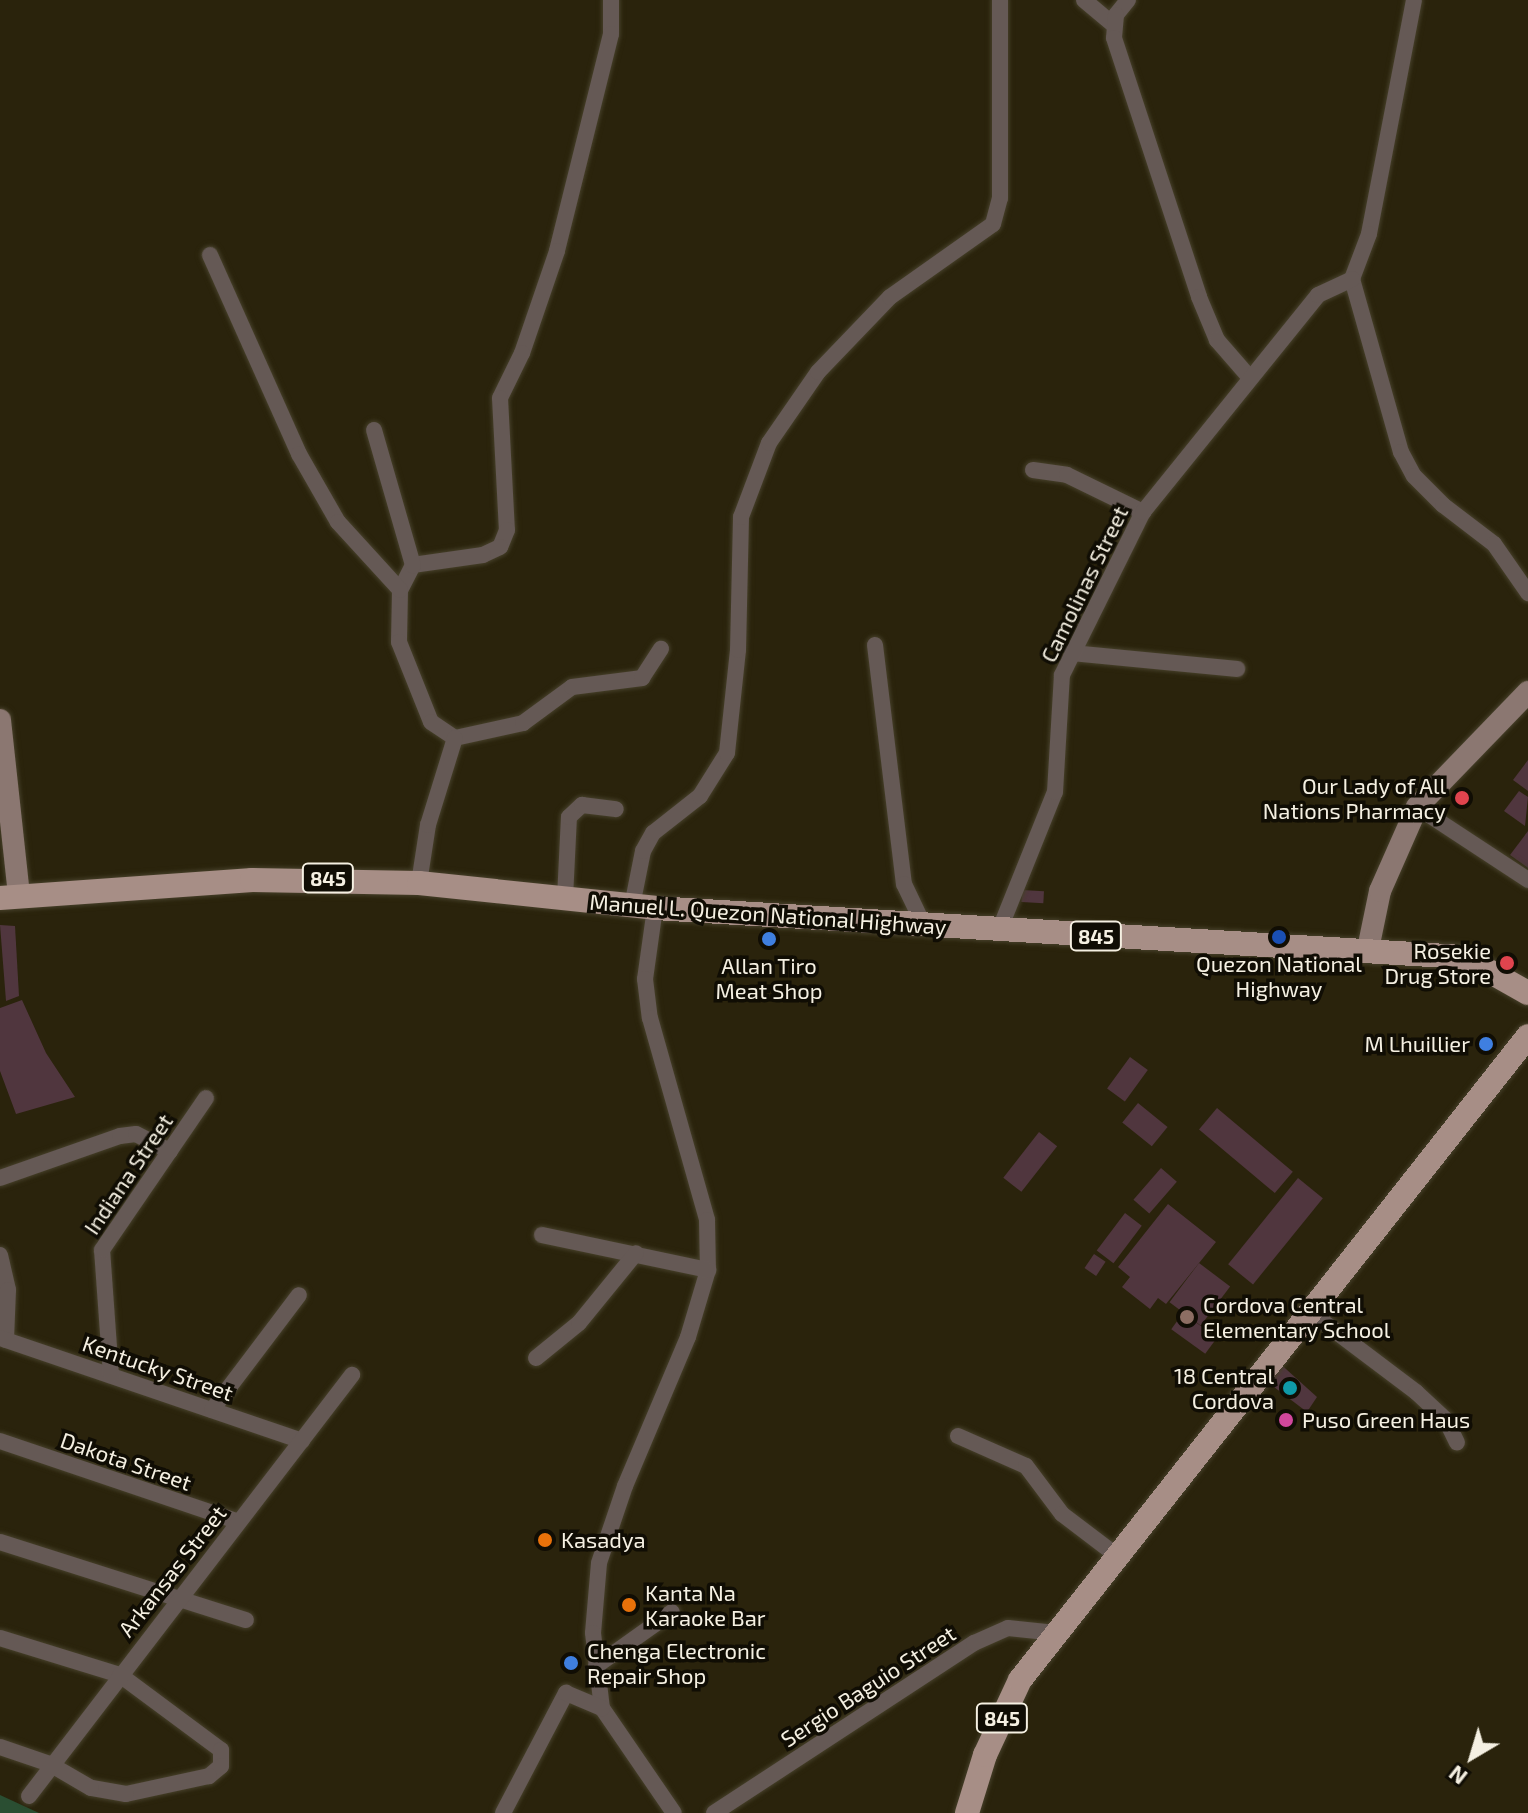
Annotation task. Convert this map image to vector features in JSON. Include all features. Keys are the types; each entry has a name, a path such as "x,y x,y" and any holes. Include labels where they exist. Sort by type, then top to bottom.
{"main road":[{"name":"Manuel L. Quezon National Highway","path":"9,897 292,878 419,883 643,907 1464,957 1528,993"},
{"name":"845","path":"967,1813 985,1755 1020,1680 1528,1036"}],"street":[{"path":"413,565 483,555 500,547 507,530 500,398 522,353 557,251 611,34 611,0"},
{"path":"674,1813 602,1708 596,1666 599,1563 625,1486 688,1337 708,1270 707,1220 650,1018 645,979 643,851 653,833 700,796 727,753 738,650 741,517 769,443 818,372 890,297 993,224 1000,198 1000,0"},
{"path":"1084,0 1114,25 1199,297 1217,340 1250,378"},
{"path":"1114,25 1128,0"},
{"path":"1414,0 1369,234 1352,279 1401,452 1414,476 1443,505 1494,544 1528,593"},
{"path":"210,255 299,454 338,522 400,590"},
{"name":"Camolinas Street","path":"999,931 1055,792 1058,697 1072,653 1143,512 1318,295 1352,279"},
{"path":"374,430 413,565 400,590 399,642 419,702 431,722 455,738 509,729 538,715 558,693 572,687 642,678 661,649"},
{"path":"1033,470 1067,475 1143,512"},
{"path":"875,645 904,884 924,926"},
{"path":"1072,653 1237,669"},
{"path":"1368,949 1380,891 1417,807 1528,692"},
{"path":"0,720 9,897"},
{"path":"419,883 428,825 455,738"},
{"path":"565,898 569,817 582,805 616,809"},
{"path":"1417,807 1528,880"},
{"name":"Indiana Street","path":"111,1375 102,1250 206,1098"},
{"path":"0,1178 120,1136 136,1134 170,1151"},
{"path":"542,1235 708,1270"},
{"path":"536,1358 579,1323 636,1253"},
{"path":"0,1255 8,1290 3,1339"},
{"path":"212,1410 299,1295"},
{"path":"1310,1312 1416,1392 1446,1420 1457,1443"},
{"name":"Kentucky Street","path":"3,1339 302,1441"},
{"name":"Arkansas Street","path":"29,1796 50,1764 352,1375"},
{"path":"958,1436 1026,1466 1062,1514 1116,1555"},
{"name":"Dakota Street","path":"0,1441 239,1522"},
{"path":"0,1542 246,1620"},
{"path":"596,1666 672,1612"},
{"name":"Sergio Baguio Street","path":"714,1813 974,1643 1008,1628 1056,1633"},
{"path":"0,1638 120,1675 221,1750 221,1766 209,1776 126,1794 91,1788 50,1764 0,1747"},
{"path":"503,1813 566,1693 602,1708"}],"green space":[{"path":"0,1795 39,1813 0,1813"}],"building":[{"path":"1528,760 1528,791 1513,780"},
{"path":"1519,791 1528,797 1525,826 1504,811"},
{"path":"1528,831 1528,868 1510,855"},
{"path":"1022,890 1044,891 1043,903 1021,902"},
{"path":"0,925 15,926 19,996 6,1001"},
{"path":"22,1000 46,1053 75,1097 16,1114 0,1071 0,1008"},
{"path":"1130,1057 1148,1070 1125,1101 1107,1089"},
{"path":"1138,1103 1168,1127 1152,1146 1122,1122"},
{"path":"1217,1108 1293,1172 1275,1193 1199,1129"},
{"path":"1039,1132 1057,1146 1021,1192 1003,1178"},
{"path":"1161,1168 1177,1182 1149,1213 1133,1200"},
{"path":"1298,1178 1323,1198 1253,1284 1228,1264"},
{"path":"1168,1204 1216,1242 1166,1304 1158,1298 1150,1309 1122,1287 1130,1277 1118,1267"},
{"path":"1125,1213 1142,1226 1113,1263 1097,1251"},
{"path":"1094,1254 1106,1262 1096,1276 1084,1268"},
{"path":"1199,1263 1230,1286 1201,1326 1170,1302"},
{"path":"1183,1313 1217,1338 1205,1354 1171,1329"},
{"name":"18 Central Cordova","path":"1276,1360 1317,1397 1307,1412 1262,1378"}],"place":[{"name":"Our Lady of All Nations Pharmacy","path":"1462,798"},
{"name":"Quezon National Highway","path":"1279,937"},
{"name":"Allan Tiro Meat Shop","path":"769,939"},
{"name":"Rosekie Drug Store","path":"1507,963"},
{"name":"M Lhuillier","path":"1486,1044"},
{"name":"Cordova Central Elementary School","path":"1187,1317"},
{"name":"18 Central Cordova","path":"1290,1388"},
{"name":"Puso Green Haus","path":"1286,1420"},
{"name":"Kasadya","path":"545,1540"},
{"name":"Kanta Na Karaoke Bar","path":"629,1605"},
{"name":"Chenga Electronic Repair Shop","path":"571,1663"}]}
